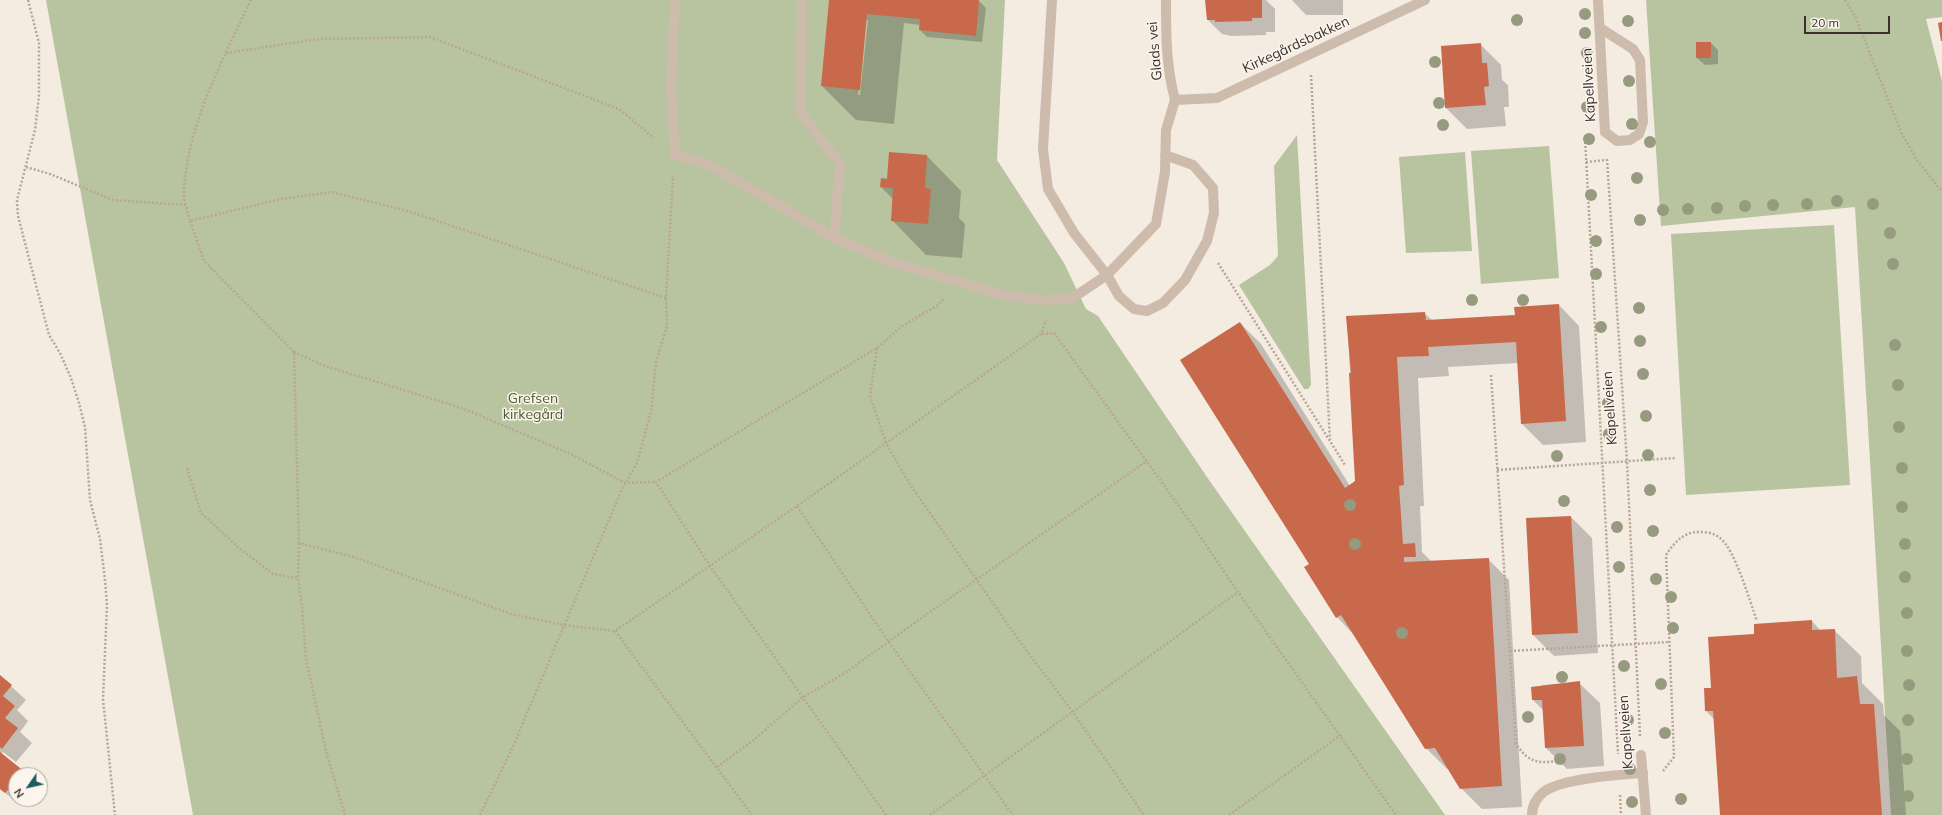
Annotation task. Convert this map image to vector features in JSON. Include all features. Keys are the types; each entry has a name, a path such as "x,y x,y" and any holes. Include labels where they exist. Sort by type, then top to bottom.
{"street":[{"path":"675,0 671,85 675,155 708,164 834,238 892,262 1003,295 1038,300 1071,299 1107,275 1156,224 1165,172 1166,130 1175,100"},
{"path":"802,0 801,113 840,164 834,238"},
{"path":"1052,0 1043,149 1048,189 1074,233 1107,275 1119,296 1134,308 1147,311 1163,303 1185,280 1208,241 1214,214 1213,188 1193,165 1165,154"},
{"name":"Glads vei","path":"1166,0 1166,46 1169,74 1175,100"},
{"name":"Kirkegårdsbakken","path":"1175,100 1217,98 1425,0"},
{"name":"Kapellveien","path":"1598,0 1605,132"},
{"path":"1600,28 1633,49 1640,60 1643,122 1639,134 1630,140 1617,141 1605,132"},
{"name":"Kapellveien","path":"1641,755 1646,815"},
{"path":"1532,815 1535,801 1545,791 1563,783 1643,773"}],"path":[{"path":"28,0 39,43 39,96 35,130 17,200 18,216 49,335 60,352 71,378 85,427 90,500 100,539 107,605 103,699 115,815"},
{"path":"251,0 206,100 191,146 184,193 190,221 204,261 294,352 325,366 462,408 573,455 625,483 656,482 877,348 902,326 938,305"},
{"path":"1845,0 1855,16 1901,132 1917,160 1942,192"},
{"path":"226,53 320,39 430,37 619,109 675,155 666,298 668,326 656,362 651,412 637,463 625,483 511,751 480,815"},
{"path":"1311,73 1330,440"},
{"path":"1584,131 1618,756 1641,755 1663,771 1664,778"},
{"name":"Kapellveien","path":"1605,132 1627,462 1641,755"},
{"path":"1586,162 1607,160"},
{"path":"26,167 50,174 113,200 187,205"},
{"path":"190,221 281,199 332,192 411,212 666,298"},
{"path":"1215,257 1345,465"},
{"path":"1041,334 1050,300"},
{"path":"299,543 354,557 511,614 564,625 615,631 886,444 1041,334 1054,333 1147,461 1396,815"},
{"path":"877,348 870,396 886,444 909,483 940,529 1023,646 1072,711 1144,815"},
{"path":"294,352 299,543 298,578 306,659 326,751 345,815"},
{"path":"1491,375 1516,744 1524,756 1532,761 1543,762 1573,760"},
{"path":"1497,470 1675,458"},
{"path":"717,766 755,739 803,697 845,673 888,641 1147,461"},
{"path":"187,468 201,512 239,548 273,574 298,578"},
{"path":"656,482 710,566 886,815"},
{"path":"797,506 888,641 1013,815"},
{"path":"1663,771 1674,757 1666,555 1674,543 1684,535 1696,532 1709,532 1721,538 1731,552 1757,621"},
{"path":"930,815 1238,592"},
{"path":"615,631 752,815"},
{"path":"1510,651 1670,642"},
{"path":"1229,815 1341,735"},
{"path":"1619,775 1621,815"}],"green space":[{"name":"Grefsen kirkegård","path":"46,0 1005,0 997,160 1064,263 1086,309 1098,316 1209,480 1445,815 193,815"},
{"path":"1646,0 1942,0 1942,17 1926,19 1942,81 1942,815 1891,815 1855,207 1661,226"},
{"path":"1297,135 1311,385 1308,389 1304,389 1239,285 1270,265 1278,256 1274,166"},
{"path":"1549,146 1559,278 1481,284 1471,151"},
{"path":"1465,152 1472,251 1406,253 1399,157"},
{"path":"1834,225 1850,485 1686,495 1671,234"}],"building":[{"path":"829,0 979,0 976,36 919,30 920,19 867,14 860,90 821,86"},
{"path":"1205,0 1262,0 1262,18 1252,18 1252,21 1215,22 1215,20 1207,20"},
{"path":"1942,22 1942,41 1941,41 1938,23"},
{"path":"1696,42 1711,42 1711,58 1696,58"},
{"path":"1481,43 1482,63 1487,63 1489,86 1484,87 1486,105 1445,108 1441,46"},
{"path":"889,152 927,155 925,188 931,189 928,224 891,221 893,188 880,187 881,178 887,179"},
{"path":"1559,304 1566,421 1521,424 1516,342 1428,347 1429,356 1397,357 1404,485 1399,486 1403,544 1415,543 1416,557 1404,557 1404,562 1489,558 1502,786 1460,789 1435,748 1425,749 1341,615 1336,618 1304,567 1309,564 1180,360 1240,322 1345,488 1355,481 1349,373 1351,373 1346,316 1425,312 1426,320 1515,315 1514,307"},
{"path":"1571,516 1578,633 1532,635 1526,518"},
{"path":"1812,620 1812,630 1835,629 1837,678 1857,676 1860,704 1874,704 1882,815 1720,815 1713,711 1705,711 1704,688 1711,688 1708,637 1754,634 1754,624"},
{"path":"0,675 12,685 3,696 15,706 5,718 18,728 2,749 0,747"},
{"path":"1580,681 1584,746 1545,748 1542,700 1532,700 1531,687"},
{"path":"0,752 19,767 8,767 8,790 5,793 0,789"}]}
